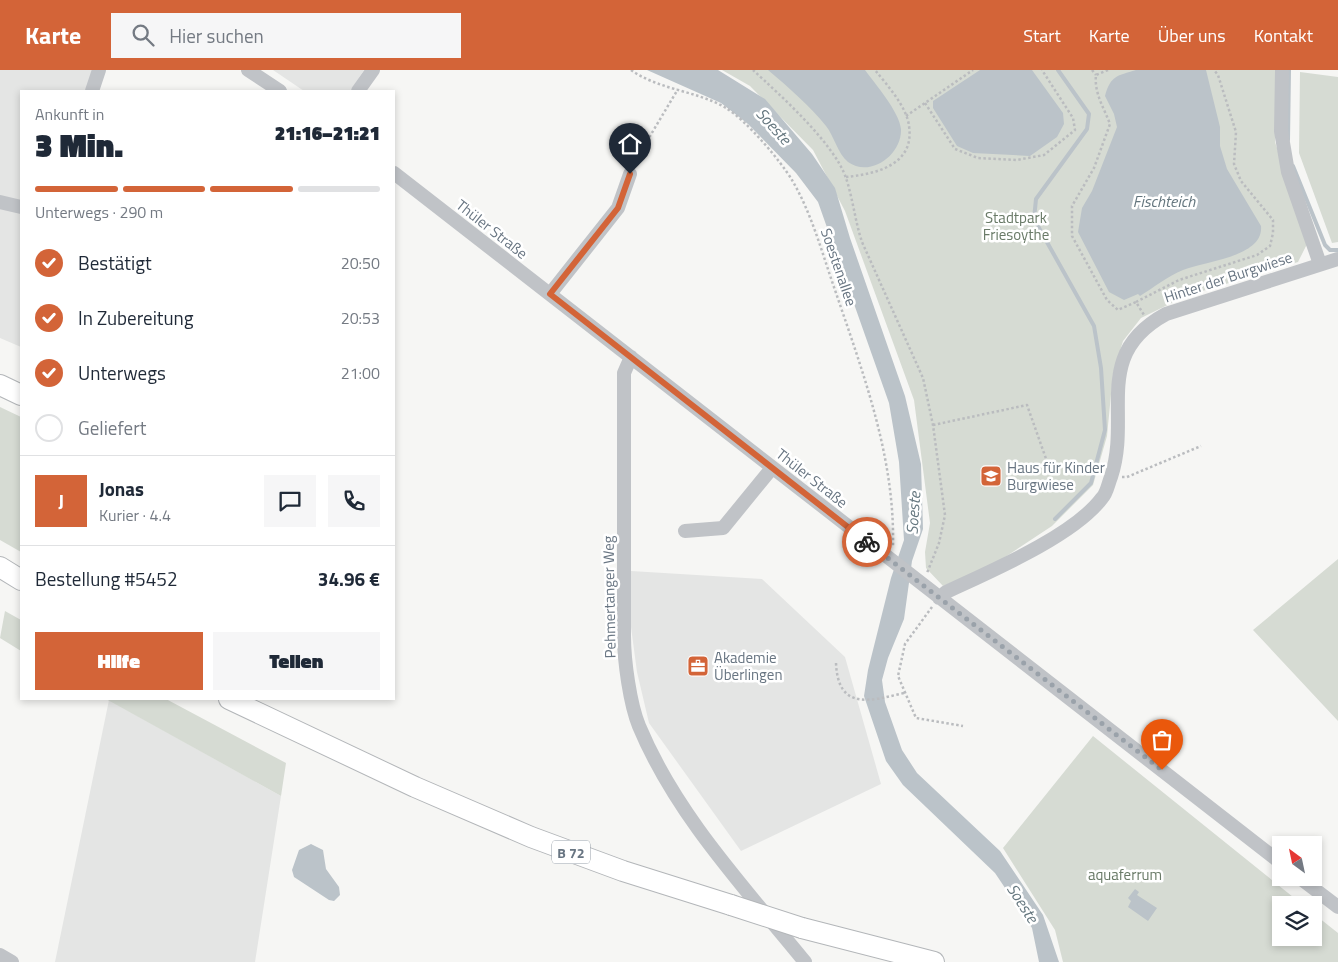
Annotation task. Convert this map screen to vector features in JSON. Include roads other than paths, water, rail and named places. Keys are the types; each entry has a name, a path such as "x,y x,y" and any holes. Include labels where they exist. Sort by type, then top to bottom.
{"highway":[{"path":"0,385 20,395"},
{"name":"B 72","path":"233,700 415,787 531,837 623,871 802,928 934,962"}],"street":[{"path":"92,90 99,70"},
{"path":"248,70 278,90"},
{"path":"359,90 373,70"},
{"path":"1282,70 1281,131 1288,172 1320,264"},
{"name":"Thüler Straße","path":"395,174 891,561 921,579 939,598 1272,856"},
{"path":"550,294 618,208 630,174"},
{"path":"0,202 20,207"},
{"name":"Hinter der Burgwiese","path":"939,598 946,592 998,569 1065,530 1091,511 1104,497 1117,447 1118,372 1132,342 1151,323 1166,314 1259,286 1338,259"},
{"name":"Pehmertanger Weg","path":"631,357 624,373 624,658 638,725 666,779 691,819 805,962"},
{"path":"684,531 723,528 772,468"},
{"path":"1310,886 1338,907"},
{"path":"0,955 12,962"}],"water":[{"name":"Soeste","path":"647,70 718,70 765,99 812,154 835,188 850,238 905,396 921,464 923,529 912,561 904,619 888,658 882,680 885,702 902,750 917,773 1000,851 1043,915 1059,962 1039,962 1032,928 995,873 903,785 886,761 864,696 868,670 891,578 904,540 899,462 889,403 818,202 796,173 748,124 721,103"},
{"path":"768,70 865,70 896,114 901,129 900,139 896,147 883,161 875,165 857,166 848,162 841,154 829,130 820,119"},
{"path":"980,70 1032,70 1063,113 1064,124 1057,137 1030,156 973,153 957,146 933,108 933,101"},
{"name":"Fischteich","path":"1136,70 1206,70 1220,127 1220,146 1227,169 1261,226 1259,236 1253,245 1243,251 1183,270 1140,296 1138,294 1124,300 1109,292 1078,232 1082,208 1092,191 1117,127 1114,114 1105,96 1107,89 1116,77"},
{"path":"311,844 323,850 326,869 339,887 340,895 334,901 329,900 294,877 292,870 299,850"},
{"path":"1135,889 1139,892 1137,895 1157,908 1148,921 1128,907 1131,901 1128,898"}],"waterway":[{"path":"1055,519 1091,483 1105,430 1101,368 1094,326 1034,219 1036,199 1087,129 1089,114 1058,70"},
{"path":"1288,140 1289,70"},
{"path":"1293,166 1325,245 1330,250 1338,250"}],"place":[{"name":"Haus für Kinder Burgwiese","path":"991,476"},
{"name":"Akademie Überlingen","path":"698,666"}],"park label":[{"name":"Stadtpark Friesoythe","path":"1016,226"},
{"name":"aquaferrum","path":"1125,874"}]}
